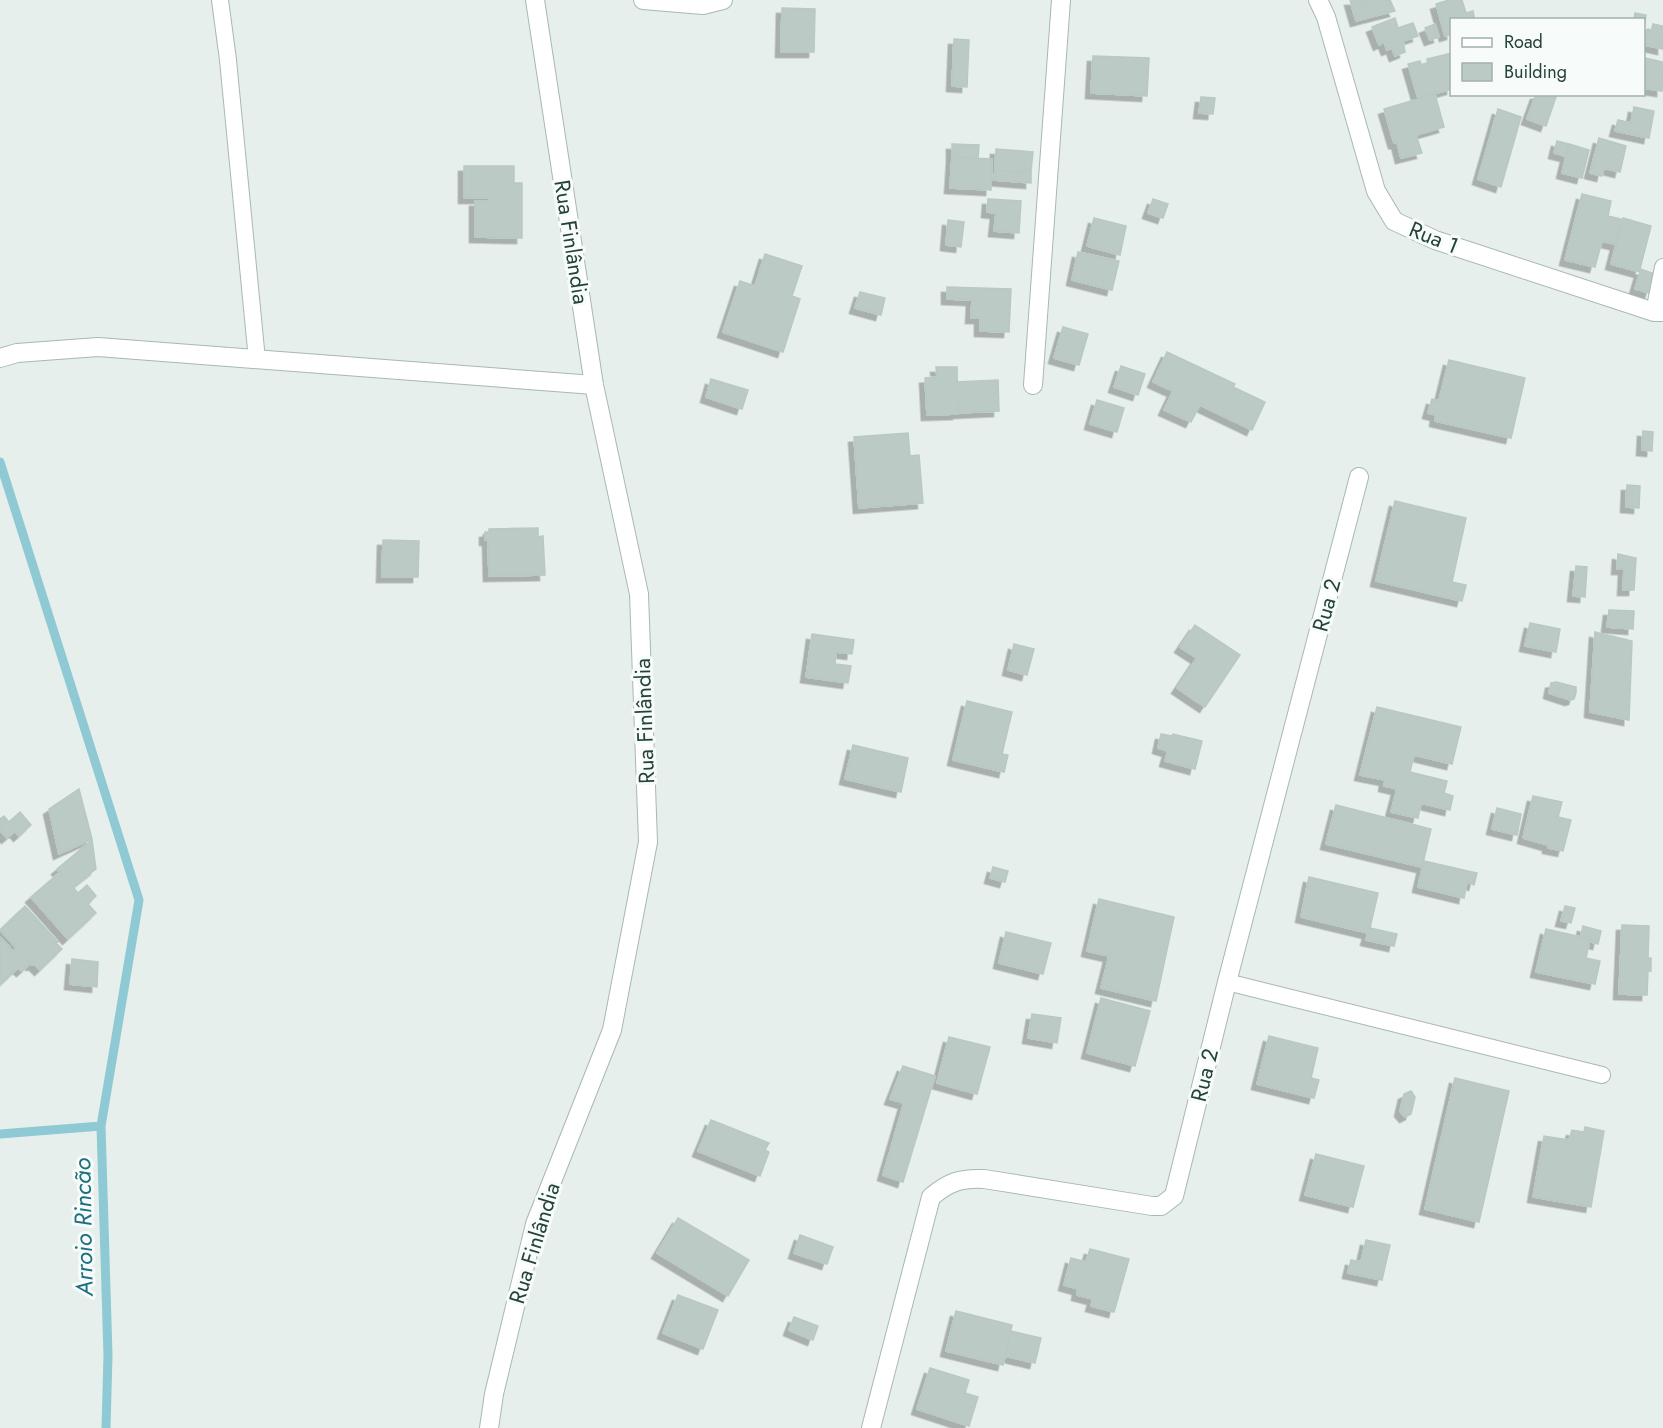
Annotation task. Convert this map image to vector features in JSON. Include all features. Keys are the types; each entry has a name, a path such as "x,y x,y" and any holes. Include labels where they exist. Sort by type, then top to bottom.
{"street":[{"name":"Rua Finlândia","path":"489,1428 494,1394 535,1224 612,1030 648,842 639,594 594,385 535,0"},
{"path":"643,0 703,5 723,0"},
{"path":"1033,385 1061,0"},
{"name":"Rua 1","path":"1318,0 1326,17 1376,191 1394,221 1434,240 1659,312"},
{"path":"8,355 98,347 594,385"},
{"name":"Rua 2","path":"871,1428 931,1197 944,1186 964,1178 984,1179 1152,1206 1161,1206 1174,1196 1227,982 1359,477"}],"lane":[{"path":"220,0 257,360"},
{"path":"1659,312 1663,267"},
{"path":"1227,982 1602,1075"}],"building":[{"path":"1350,0 1364,0 1371,17 1356,21"},
{"path":"1364,0 1390,0 1395,11 1371,17"},
{"path":"1449,0 1462,0 1466,13 1473,11 1475,18 1450,18 1450,35 1445,36 1436,4"},
{"path":"782,8 815,9 814,52 781,52"},
{"path":"1635,13 1646,15 1645,22 1645,18 1634,18"},
{"path":"1395,18 1398,28 1413,23 1418,36 1403,41 1405,52 1395,56 1392,48 1387,50 1384,42 1379,45 1372,27"},
{"path":"1435,24 1439,37 1430,40 1425,28"},
{"path":"1653,24 1663,26 1663,49 1645,45 1645,30 1651,32"},
{"path":"954,39 969,40 967,87 952,86"},
{"path":"1450,53 1450,90 1418,98 1408,64 1420,61 1421,65 1428,64 1427,59"},
{"path":"1093,56 1149,58 1147,96 1091,93"},
{"path":"1645,58 1663,62 1662,91 1645,88"},
{"path":"1435,94 1444,127 1416,135 1422,153 1401,158 1384,109"},
{"path":"1535,96 1556,96 1546,126 1527,119"},
{"path":"1201,97 1215,98 1213,114 1199,113"},
{"path":"1634,107 1654,111 1649,138 1615,131 1618,120 1631,123"},
{"path":"1498,109 1521,117 1501,187 1478,179"},
{"path":"1599,138 1626,146 1620,172 1604,168 1602,176 1590,173"},
{"path":"1557,141 1569,144 1566,156 1554,153"},
{"path":"952,144 979,145 978,158 952,157"},
{"path":"1569,144 1589,150 1582,178 1562,173"},
{"path":"996,149 1033,152 1031,171 1023,170 1023,173 995,170"},
{"path":"952,157 992,159 991,190 950,188"},
{"path":"464,166 514,166 514,183 522,183 522,238 475,237 475,201 489,201 489,198 464,198"},
{"path":"995,170 1023,173 1023,170 1031,171 1031,183 994,180"},
{"path":"1582,194 1611,201 1608,216 1621,219 1615,244 1602,241 1595,267 1565,260"},
{"path":"988,199 1021,201 1019,233 994,231 996,213 987,212"},
{"path":"1153,199 1168,204 1163,218 1148,213"},
{"path":"1094,218 1126,226 1120,255 1087,246"},
{"path":"1623,218 1651,226 1640,269 1655,274 1650,293 1635,289 1640,272 1611,264"},
{"path":"948,220 964,222 961,247 946,245"},
{"path":"1078,252 1119,261 1112,290 1072,280"},
{"path":"765,254 802,266 792,296 800,299 783,352 723,332 740,281 755,286"},
{"path":"947,287 1011,289 1009,332 980,331 980,318 971,318 972,300 947,299"},
{"path":"860,292 885,298 881,315 855,308"},
{"path":"1063,327 1088,334 1079,365 1054,358"},
{"path":"1167,352 1235,384 1233,387 1265,402 1252,430 1200,405 1191,422 1164,410 1173,391 1153,382"},
{"path":"1449,360 1525,378 1511,438 1435,421 1436,415 1428,413 1432,399 1439,401"},
{"path":"1121,366 1145,374 1138,395 1114,387"},
{"path":"936,367 957,367 958,414 927,415 925,378 937,377"},
{"path":"711,379 748,390 742,409 706,397"},
{"path":"998,380 999,411 958,413 957,382"},
{"path":"1097,400 1124,408 1117,432 1090,424"},
{"path":"1643,431 1653,432 1652,451 1642,450"},
{"path":"908,433 910,456 919,455 923,503 859,508 854,437"},
{"path":"1627,485 1640,486 1639,508 1626,507"},
{"path":"1395,501 1466,518 1452,582 1466,585 1462,601 1376,581"},
{"path":"538,528 538,537 543,536 545,575 489,576 488,540 485,540 485,532 489,532 489,529"},
{"path":"383,540 419,541 418,577 382,577"},
{"path":"1618,554 1636,558 1634,590 1623,590 1624,569 1617,569"},
{"path":"1576,566 1587,567 1585,597 1573,596"},
{"path":"1609,610 1634,611 1633,629 1607,627"},
{"path":"1530,623 1560,629 1556,652 1525,646"},
{"path":"1195,625 1240,655 1205,707 1177,688 1197,658 1180,647"},
{"path":"1595,632 1632,641 1629,720 1590,712"},
{"path":"812,634 854,640 852,654 836,652 835,664 851,666 848,683 806,677"},
{"path":"1014,644 1034,649 1027,675 1008,670"},
{"path":"1551,683 1576,687 1574,699 1570,700 1549,693"},
{"path":"967,701 1012,712 1002,754 1008,755 1004,772 953,760"},
{"path":"1377,707 1461,727 1452,764 1414,755 1410,772 1447,781 1444,793 1453,796 1450,810 1421,803 1418,818 1391,812 1397,789 1384,786 1385,780 1360,775"},
{"path":"1161,734 1172,736 1173,734 1202,741 1195,769 1165,761 1168,751 1158,748"},
{"path":"853,745 908,758 901,792 845,779"},
{"path":"79,789 92,839 59,854 49,809"},
{"path":"1533,796 1562,802 1558,817 1571,820 1563,851 1523,838"},
{"path":"1336,805 1431,829 1422,867 1326,844"},
{"path":"1497,808 1521,814 1517,835 1492,829"},
{"path":"20,812 31,825 19,836 15,831 7,838 0,830 0,819 4,816 9,822"},
{"path":"92,840 96,869 73,887 57,869"},
{"path":"1424,861 1477,873 1474,885 1467,882 1464,898 1418,887"},
{"path":"993,867 1008,871 1005,882 990,878"},
{"path":"60,872 78,893 87,885 96,896 88,904 96,913 68,939 31,897"},
{"path":"1309,877 1378,893 1370,928 1397,934 1394,946 1366,940 1368,933 1301,917"},
{"path":"1099,899 1174,917 1156,1001 1101,988 1109,956 1087,951"},
{"path":"25,906 62,949 40,970 34,964 32,965 0,930"},
{"path":"1565,906 1575,908 1571,923 1561,921"},
{"path":"1622,925 1649,926 1648,958 1651,958 1651,971 1648,971 1647,995 1619,994"},
{"path":"1583,926 1601,931 1598,944 1591,942 1591,937 1581,935"},
{"path":"1546,929 1590,939 1586,958 1600,961 1595,984 1536,972"},
{"path":"1006,932 1051,943 1043,974 999,963"},
{"path":"0,937 13,951 17,948 31,963 22,971 18,968 1,984"},
{"path":"72,959 98,962 97,987 70,984"},
{"path":"1101,998 1150,1011 1135,1066 1087,1053"},
{"path":"1032,1014 1061,1018 1057,1043 1028,1038"},
{"path":"1269,1036 1318,1048 1311,1078 1319,1080 1314,1098 1257,1084"},
{"path":"949,1037 990,1047 977,1094 937,1083"},
{"path":"903,1066 935,1076 903,1182 883,1175 904,1103 890,1099"},
{"path":"1455,1078 1509,1091 1479,1222 1425,1209"},
{"path":"1411,1091 1415,1097 1411,1114 1405,1117 1400,1111 1404,1094"},
{"path":"711,1120 769,1143 765,1150 769,1152 760,1176 698,1151"},
{"path":"1585,1127 1604,1131 1591,1207 1533,1197 1544,1136 1569,1140 1572,1130 1584,1132"},
{"path":"1316,1154 1364,1166 1353,1207 1305,1195"},
{"path":"678,1218 749,1260 728,1296 657,1253"},
{"path":"800,1235 833,1247 827,1264 794,1253"},
{"path":"1366,1240 1390,1245 1382,1280 1348,1273 1351,1260 1361,1262"},
{"path":"1090,1249 1129,1259 1114,1312 1091,1306 1093,1299 1077,1295 1078,1289 1064,1285 1071,1258 1086,1262"},
{"path":"678,1295 718,1310 703,1349 663,1333"},
{"path":"956,1311 1012,1325 1003,1365 946,1351"},
{"path":"794,1317 818,1326 813,1340 789,1330"},
{"path":"1011,1331 1041,1338 1035,1363 1005,1356"},
{"path":"930,1368 969,1380 965,1393 978,1397 969,1426 917,1409"}],"waterway":[{"path":"0,462 139,900 101,1126"},
{"name":"Arroio Rincão","path":"0,1134 101,1126 108,1355 106,1428"}]}
